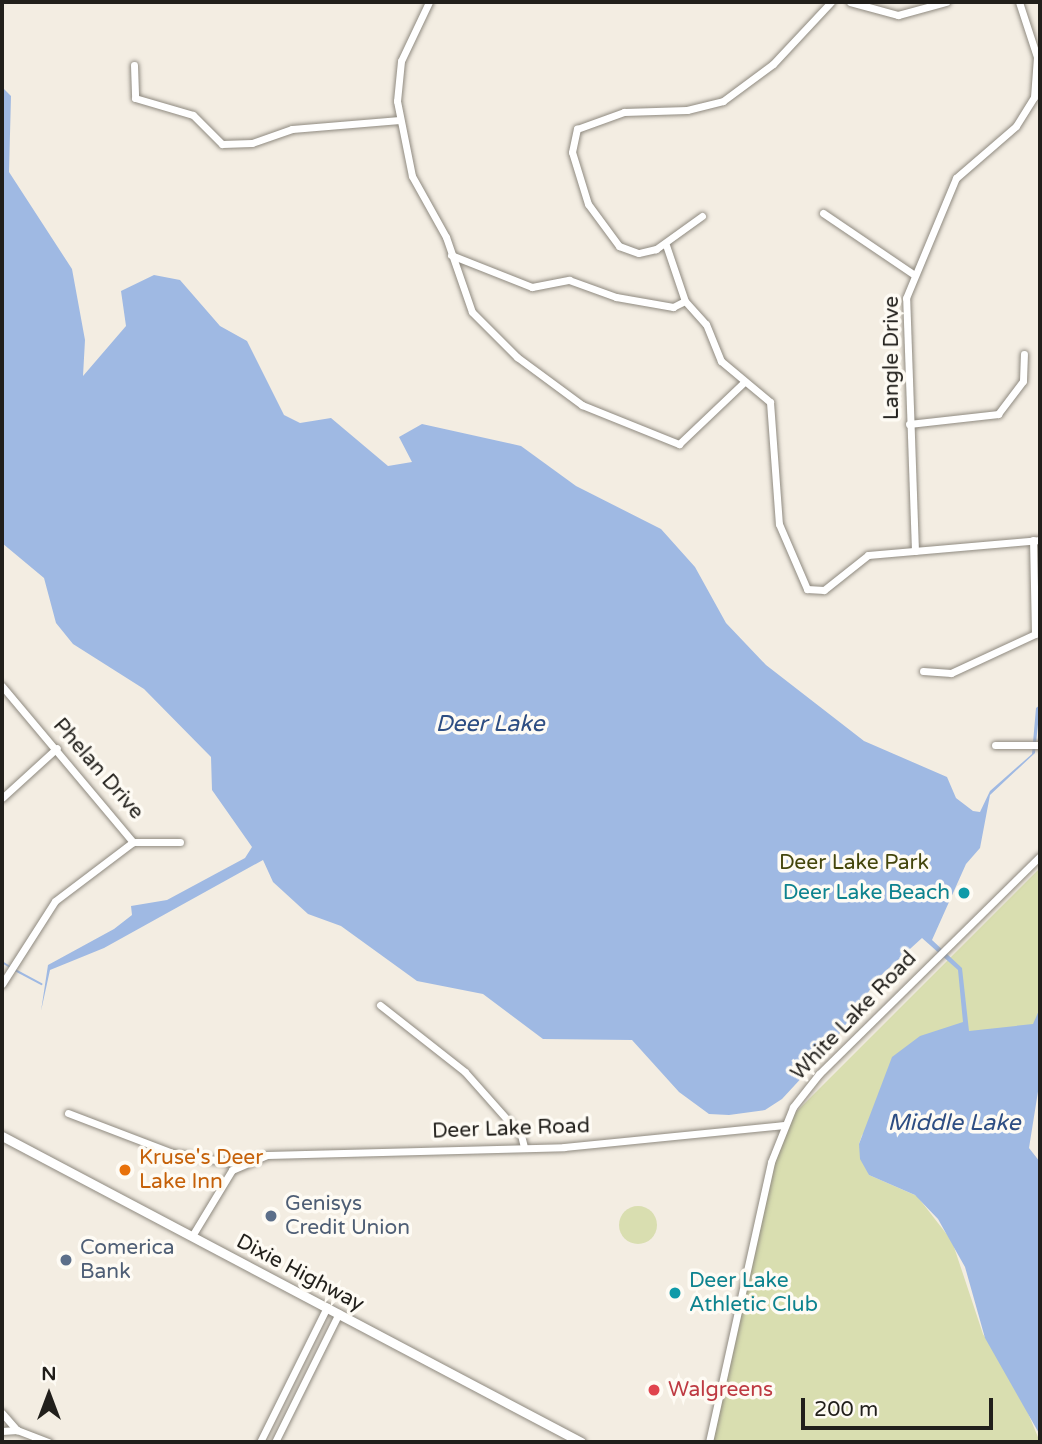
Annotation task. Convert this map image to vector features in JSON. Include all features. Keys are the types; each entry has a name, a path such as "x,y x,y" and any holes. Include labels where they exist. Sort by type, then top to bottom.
{"main road":[{"name":"Dixie Highway","path":"2,1136 581,1442"}],"street":[{"path":"429,2 401,61 400,120 412,176 451,255 472,313 517,357 582,405 679,444 744,382"},
{"path":"702,216 666,245 631,251 596,221 572,152 577,129 624,112 687,110 723,101 774,64 831,2"},
{"path":"850,2 898,15 946,2"},
{"name":"Langle Drive","path":"915,551 905,313 913,274 956,178 1016,127 1034,97 1037,57 1018,2"},
{"path":"134,65 135,98 193,115 211,137 235,146 292,129 400,120"},
{"path":"823,213 913,274"},
{"path":"666,245 685,300 706,324 718,354 744,382 770,401 779,524 800,580 822,591 869,555 1036,540 1035,634 951,673 923,671"},
{"path":"451,255 532,287 569,280 665,306 685,300"},
{"path":"909,424 998,414 1023,381 1024,354"},
{"name":"Phelan Drive","path":"2,686 57,748 133,842 180,842"},
{"path":"995,745 1037,745"},
{"path":"2,798 57,748"},
{"path":"2,984 55,901 133,842"},
{"name":"White Lake Road","path":"709,1442 784,1125 819,1074 939,952 1040,856"},
{"path":"380,1005 465,1072 521,1135 524,1147"},
{"name":"Deer Lake Road","path":"68,1113 173,1153 240,1164 279,1154 524,1147 784,1125"},
{"path":"192,1236 240,1164"},
{"path":"260,1442 327,1307"},
{"path":"275,1442 339,1313"},
{"path":"286,1390 298,1396"},
{"path":"2,1413 17,1430 49,1442"},
{"path":"2,1432 17,1430"}],"green space":[{"path":"1040,868 1040,1021 862,1135 859,1144 869,1175 917,1196 952,1241 983,1334 1018,1389 1040,1442 713,1442 771,1175 790,1118"},
{"path":"638,1206 651,1212 657,1225 651,1238 638,1244 625,1238 619,1225 625,1212"}],"water":[{"name":"Deer Lake","path":"2,87 11,96 9,172 72,269 85,340 83,376 126,326 121,291 154,275 180,280 220,326 247,341 284,415 300,423 331,418 388,466 412,462 399,437 422,424 521,446 576,486 661,529 695,567 726,623 766,665 864,741 947,777 956,798 973,811 980,812 990,791 1032,754 1036,708 1040,705 1035,753 990,795 980,848 966,864 932,940 962,968 969,1031 1033,1024 1040,1008 1040,1079 1029,1148 1040,1162 1040,1435 985,1338 965,1267 938,1219 915,1195 869,1175 860,1159 859,1144 892,1057 920,1036 963,1022 958,970 922,938 878,978 831,1046 782,1099 765,1110 729,1115 709,1114 679,1092 632,1040 543,1039 483,994 417,981 341,926 308,914 273,882 263,860 104,948 50,970 41,1011 48,965 114,929 132,915 131,906 167,900 245,858 252,847 212,790 211,757 144,689 73,644 56,623 44,578 2,543"}],"waterway":[{"path":"2,962 10,967"},
{"path":"15,970 41,984"}],"place":[{"name":"Deer Lake Beach","path":"964,893"},
{"name":"Kruse's Deer Lake Inn","path":"125,1170"},
{"name":"Genisys Credit Union","path":"271,1216"},
{"name":"Comerica Bank","path":"66,1260"},
{"name":"Deer Lake Athletic Club","path":"675,1293"},
{"name":"Walgreens","path":"654,1390"}],"park label":[{"name":"Deer Lake Park","path":"854,863"}],"water label":[{"name":"Middle Lake","path":"954,1123"}]}
